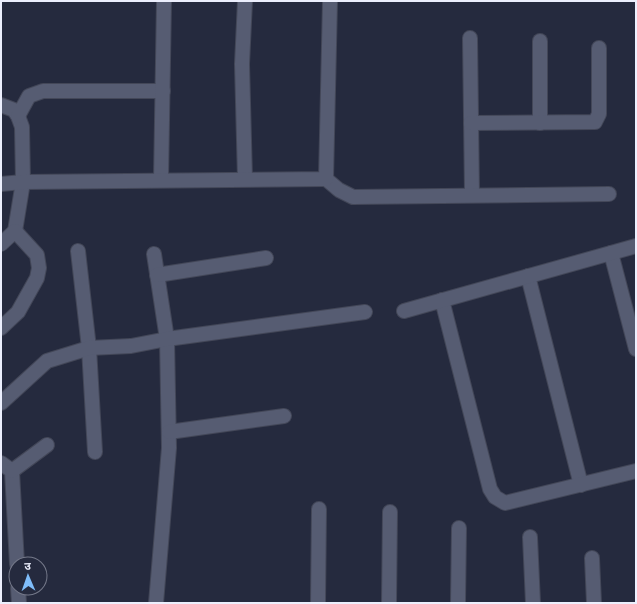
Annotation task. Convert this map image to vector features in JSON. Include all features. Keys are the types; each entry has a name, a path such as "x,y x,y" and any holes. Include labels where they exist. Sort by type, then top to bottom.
{"street":[{"path":"161,180 164,1"},
{"path":"245,1 242,64 246,179"},
{"path":"326,179 330,1"},
{"path":"470,38 472,195"},
{"path":"540,41 540,123"},
{"path":"471,123 595,122 599,114 598,48"},
{"path":"18,116 29,96 43,91 163,91"},
{"path":"1,105 14,110 22,127 23,182 15,231 1,244"},
{"path":"1,184 23,182 326,179 339,190 353,197 609,194"},
{"path":"1,328 18,312 37,278 39,268 36,256 15,231"},
{"path":"404,310 636,246"},
{"path":"78,251 90,348 95,452"},
{"path":"611,253 636,349"},
{"path":"154,254 167,339 169,432 169,448 156,603"},
{"path":"157,275 266,258"},
{"path":"528,276 581,484"},
{"path":"442,300 490,489 495,497 505,504 636,471"},
{"path":"1,403 47,361 90,348 131,346 167,339 365,312"},
{"path":"169,432 284,416"},
{"path":"16,556 6,467 47,445"},
{"path":"318,603 319,509"},
{"path":"388,603 390,512"},
{"path":"458,603 460,528"},
{"path":"530,537 533,603"},
{"path":"592,558 594,603"}]}
